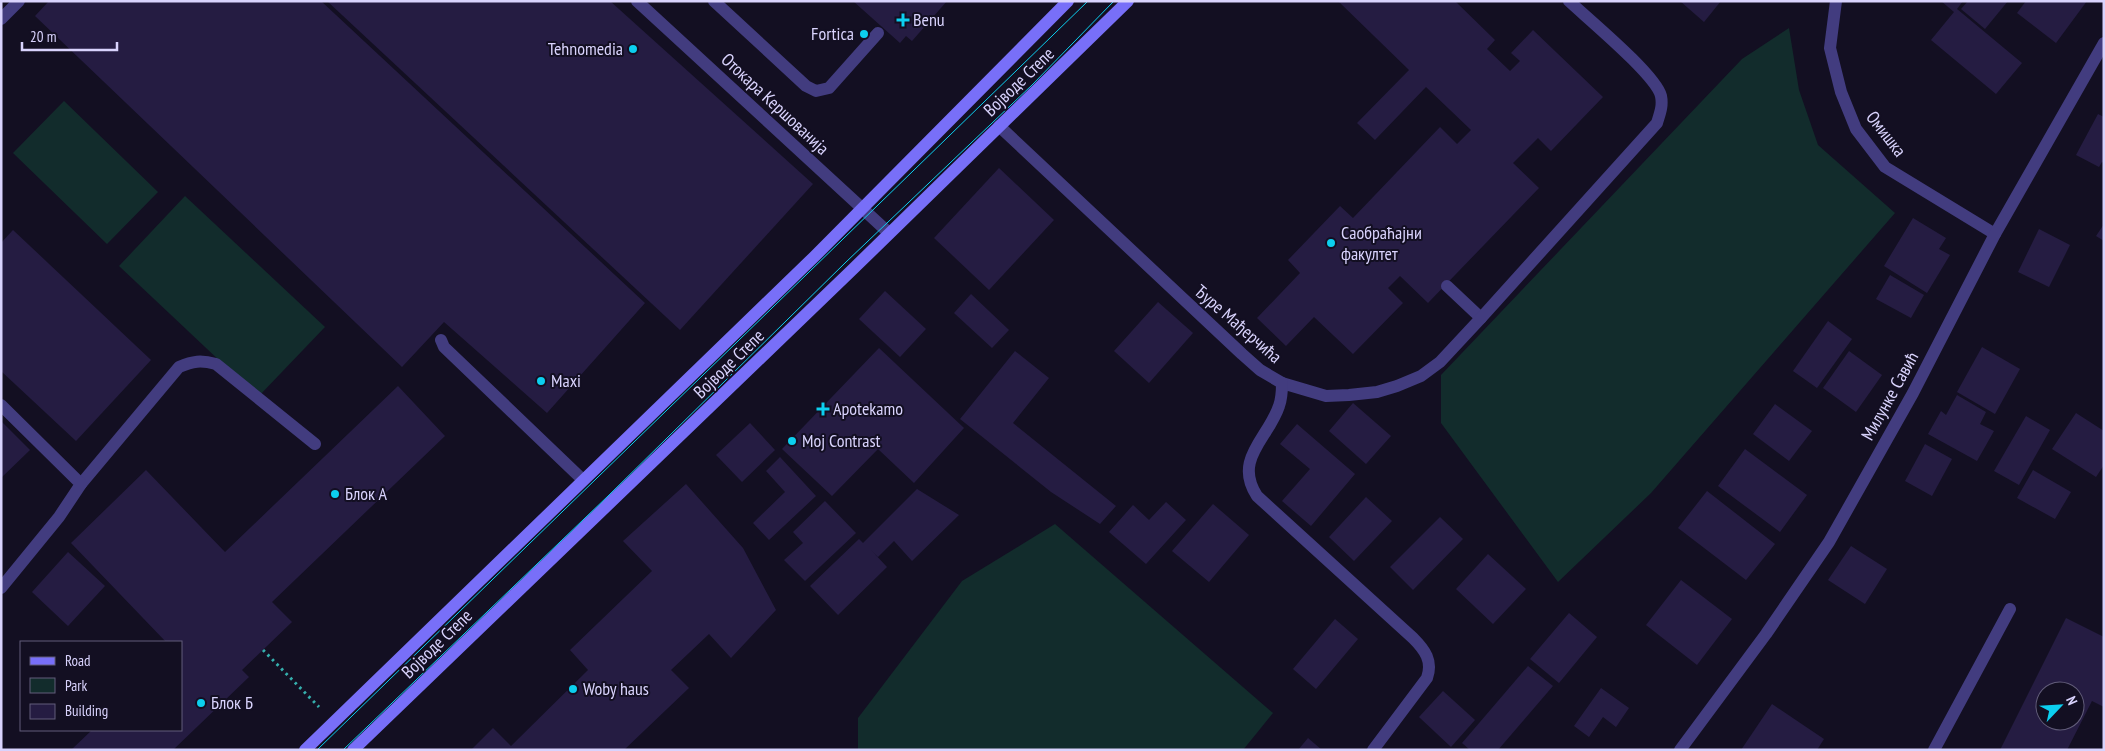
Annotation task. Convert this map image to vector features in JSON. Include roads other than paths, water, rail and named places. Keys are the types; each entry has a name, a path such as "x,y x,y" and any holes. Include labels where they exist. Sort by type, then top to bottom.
{"main road":[{"name":"Војводе Степе","path":"305,750 862,208 1068,1"},
{"name":"Војводе Степе","path":"352,750 890,233 1128,1"}],"street":[{"path":"1,19 19,1"},
{"name":"Отокара Кершованија","path":"637,1 890,233"},
{"path":"714,1 806,86 816,91 829,88 878,33"},
{"path":"1282,383 1326,396 1377,392 1398,386 1421,376 1440,362 1657,123 1662,108 1661,95 1649,75 1569,1"},
{"name":"Омишка","path":"1836,1 1830,48 1841,92 1856,129 1885,166 1995,234"},
{"name":"Милунке Савић","path":"1680,750 1766,634 1829,542 1913,394 1995,234 2104,43"},
{"name":"Ђуре Мађерчића","path":"999,126 1242,354 1260,370 1282,383 1280,404 1255,448 1249,466 1248,477 1251,487 1257,496 1422,647 1428,657 1430,670 1427,678 1373,750"},
{"path":"1447,286 1481,318"},
{"path":"441,340 444,346 583,480"},
{"path":"1,588 59,517 81,484 179,367 193,361 216,364 315,444"},
{"path":"1,405 81,484"},
{"path":"1934,750 2010,609"}],"tram line":[{"path":"317,750 1088,1"},
{"path":"343,750 608,496 846,262 1032,85 1114,1"}],"place":[{"name":"Benu","path":"903,20"},
{"name":"Fortica","path":"864,34"},
{"name":"Tehnomedia","path":"633,49"},
{"name":"Саобраћајни факултет","path":"1331,243"},
{"name":"Maxi","path":"541,381"},
{"name":"Apotekamo","path":"823,409"},
{"name":"Moj Contrast","path":"792,441"},
{"name":"Блок А","path":"335,494"},
{"name":"Woby haus","path":"573,689"},
{"name":"Блок Б","path":"201,703"}]}
